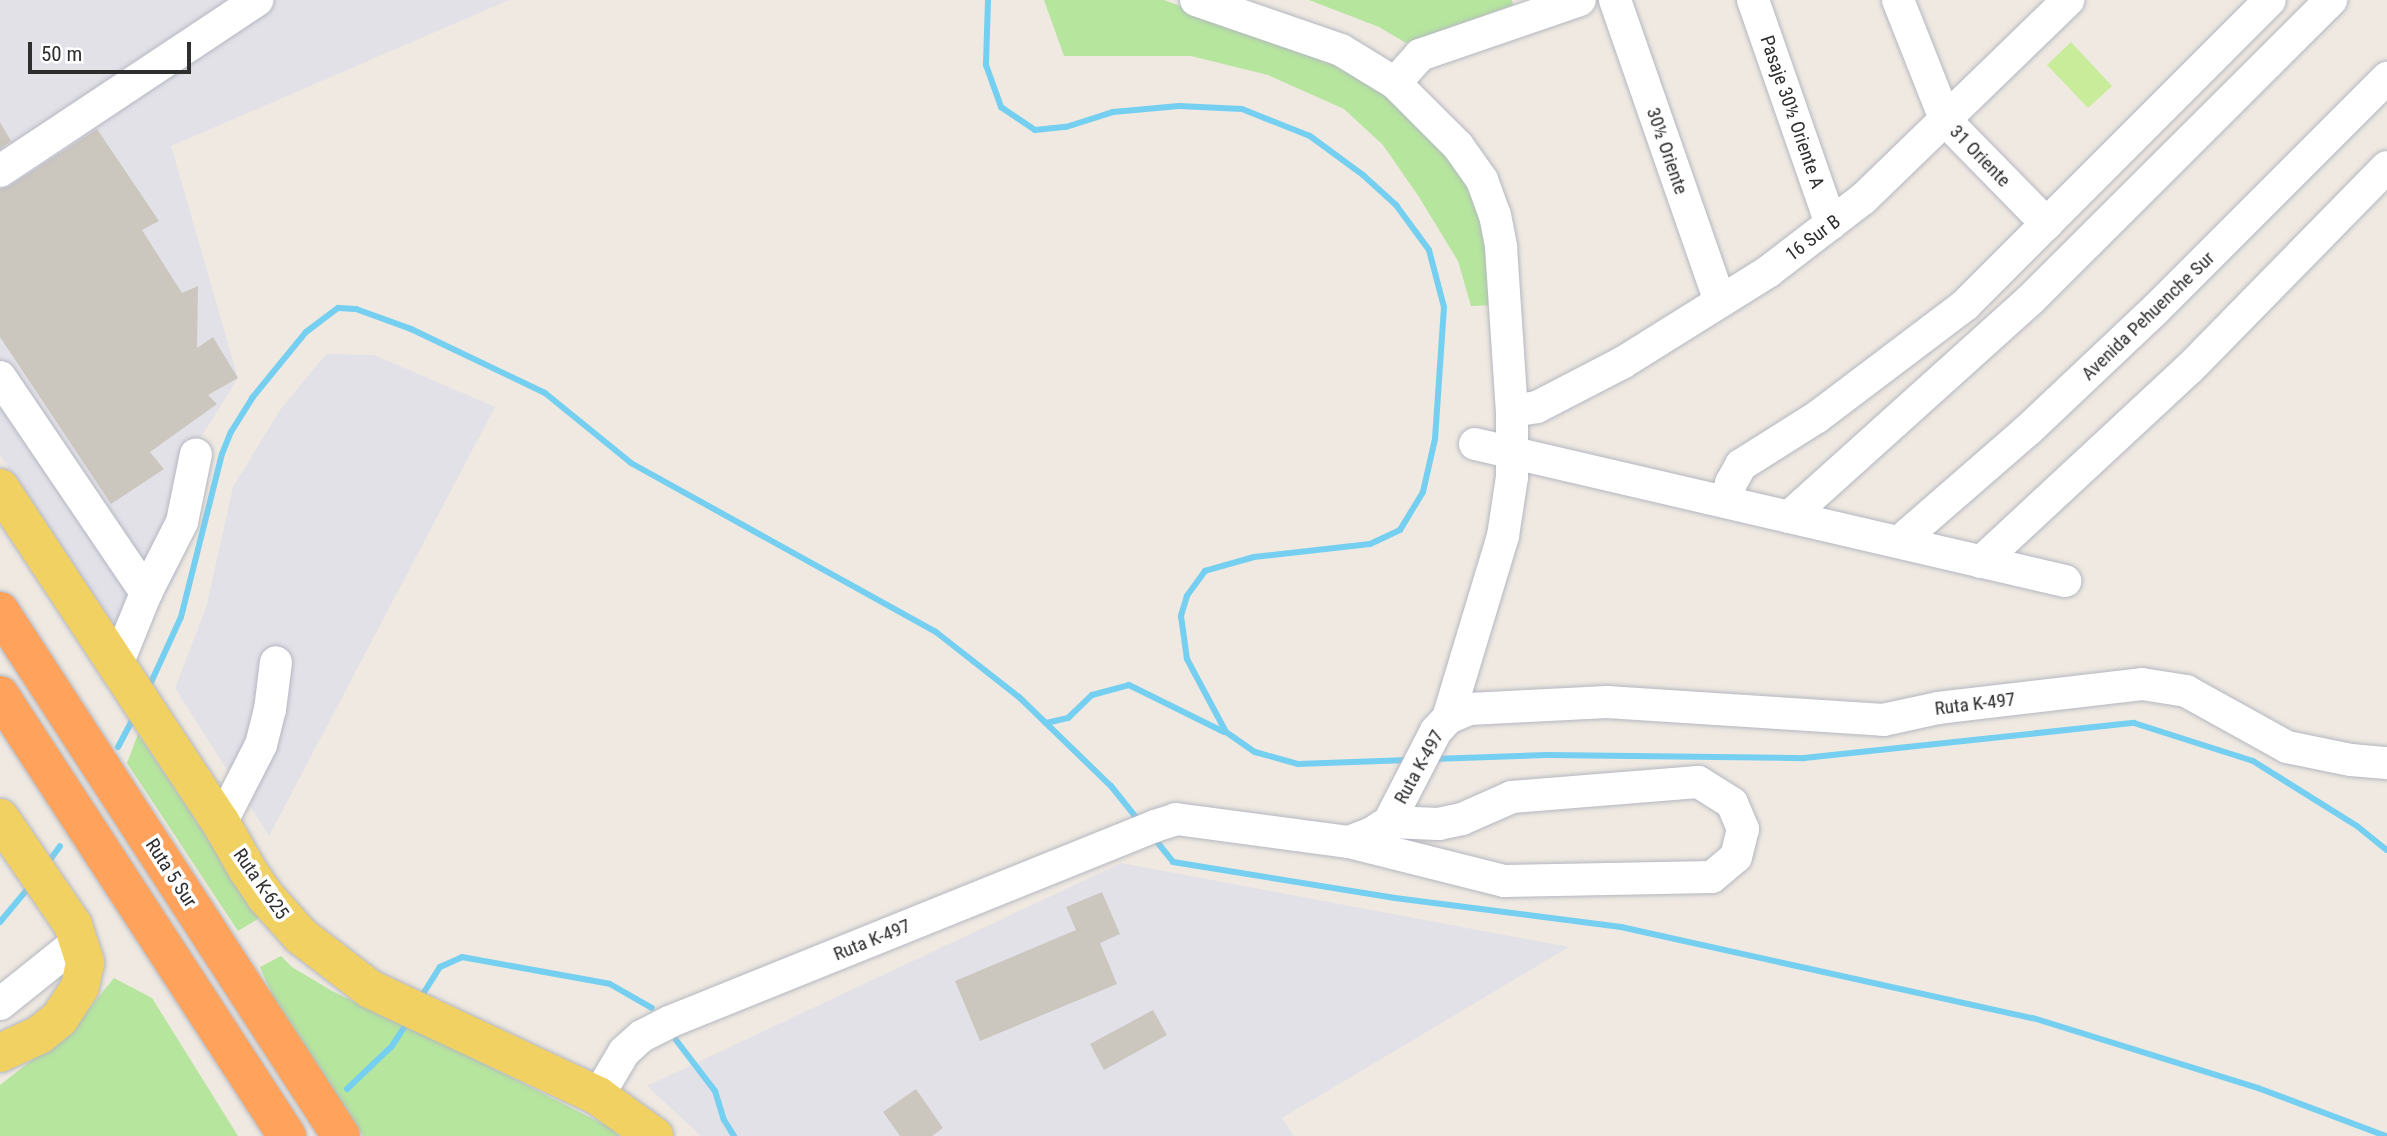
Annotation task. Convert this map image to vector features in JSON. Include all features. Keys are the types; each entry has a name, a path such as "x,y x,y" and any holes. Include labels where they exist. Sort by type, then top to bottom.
{"highway":[{"name":"Ruta 5 Sur","path":"0,611 341,1136"},
{"path":"0,695 287,1136"}],"main road":[{"name":"Ruta K-625","path":"0,488 266,897 301,936 344,972 396,1003 598,1096 654,1136"},
{"path":"0,818 80,940 85,963 84,975 68,1009 39,1035 0,1053"}],"street":[{"path":"0,171 257,0"},
{"path":"1266,0 1271,14 1290,32"},
{"path":"1395,83 1420,55 1580,0"},
{"name":"30½ Oriente","path":"1615,0 1720,301"},
{"name":"Pasaje 30½ Oriente A","path":"1753,0 1831,224"},
{"name":"31 Oriente","path":"1898,0 1946,121 2047,224"},
{"path":"1726,502 1731,483 1741,465 1817,417 1965,305 2270,0"},
{"path":"1789,517 2031,299 2331,0"},
{"path":"1202,1 1340,50 1395,83 1458,146 1482,180 1495,215 1501,247 1513,411 1512,477 1503,536 1442,724"},
{"name":"16 Sur B","path":"1513,411 1537,407 1622,363 1769,271 1863,199 1946,121 2054,6"},
{"name":"Avenida Pehuenche Sur","path":"1899,542 2028,430 2176,291 2387,78"},
{"path":"1981,562 2190,368 2387,167"},
{"path":"0,377 145,593"},
{"path":"1475,444 2065,581"},
{"path":"123,678 145,593 182,522 196,454"},
{"path":"220,823 261,745 276,662"},
{"name":"Ruta K-497","path":"598,1096 624,1052 642,1036 660,1026 1122,838 1177,819 1349,842 1392,814 1442,724 1469,709 1607,702 1883,720 1938,708 2141,684 2186,691 2287,747 2351,760 2387,763"},
{"path":"1349,842 1504,881 1712,877 1735,857 1743,830 1732,803 1698,782 1511,797 1462,819 1440,824 1392,814"},
{"path":"0,1004 80,940"}],"shaded area":[{"path":"0,0 509,0 171,146 238,378 181,469 177,574 131,654 0,455"},
{"path":"326,354 374,355 495,407 269,836 175,688 206,608 233,487 280,410"},
{"path":"1121,863 1569,947 1282,1118 1294,1136 701,1136 647,1086"}],"green space":[{"path":"1044,0 1164,0 1312,55 1377,84 1455,165 1479,211 1494,305 1471,306 1458,261 1419,197 1383,145 1344,109 1268,75 1191,56 1064,56"},
{"path":"1309,0 1512,0 1513,5 1406,43 1379,27"},
{"path":"2071,42 2112,86 2088,108 2047,65"},
{"path":"138,734 261,917 238,931 127,763"},
{"path":"281,956 292,967 332,991 475,1059 609,1127 619,1136 363,1136 278,1009 260,967"},
{"path":"114,978 152,998 238,1136 0,1136 0,1085 74,1027"}],"building":[{"path":"0,122 11,141 0,149"},
{"path":"97,129 159,221 142,230 182,293 198,286 197,348 213,337 238,378 208,395 217,404 150,452 164,469 111,504 0,337 0,189 10,186"},
{"path":"1102,892 1120,934 1100,943 1117,984 980,1041 955,981 1076,930 1066,907"},
{"path":"1153,1010 1167,1035 1104,1070 1090,1044"},
{"path":"916,1089 943,1128 932,1136 900,1136 883,1112"}],"waterway":[{"path":"988,0 986,65 1001,107 1035,130 1066,127 1113,112 1179,106 1242,109 1310,136 1363,175 1396,205 1429,250 1444,307 1435,439 1423,492 1400,530 1370,544 1254,557 1205,571 1187,596 1181,616 1187,659 1226,732 1255,752 1298,764 1408,760"},
{"path":"148,689 181,617 222,454 231,432 252,398 306,332 338,308 356,309 411,329 545,393 631,463 936,632 1019,697 1111,786 1139,821"},
{"path":"1046,723 1068,718 1092,695 1129,685 1224,732"},
{"path":"118,747 134,717"},
{"path":"1433,759 1547,755 1804,758 2134,723 2253,761 2357,826 2387,850"},
{"path":"1153,837 1173,862 1395,898 1621,927 2033,1018 2258,1088 2386,1136"},
{"path":"47,864 60,846"},
{"path":"0,922 30,886"},
{"path":"423,994 440,967 462,957 610,984 652,1008"},
{"path":"347,1089 392,1046 403,1029"},
{"path":"676,1040 715,1091 724,1120 734,1136"}]}
